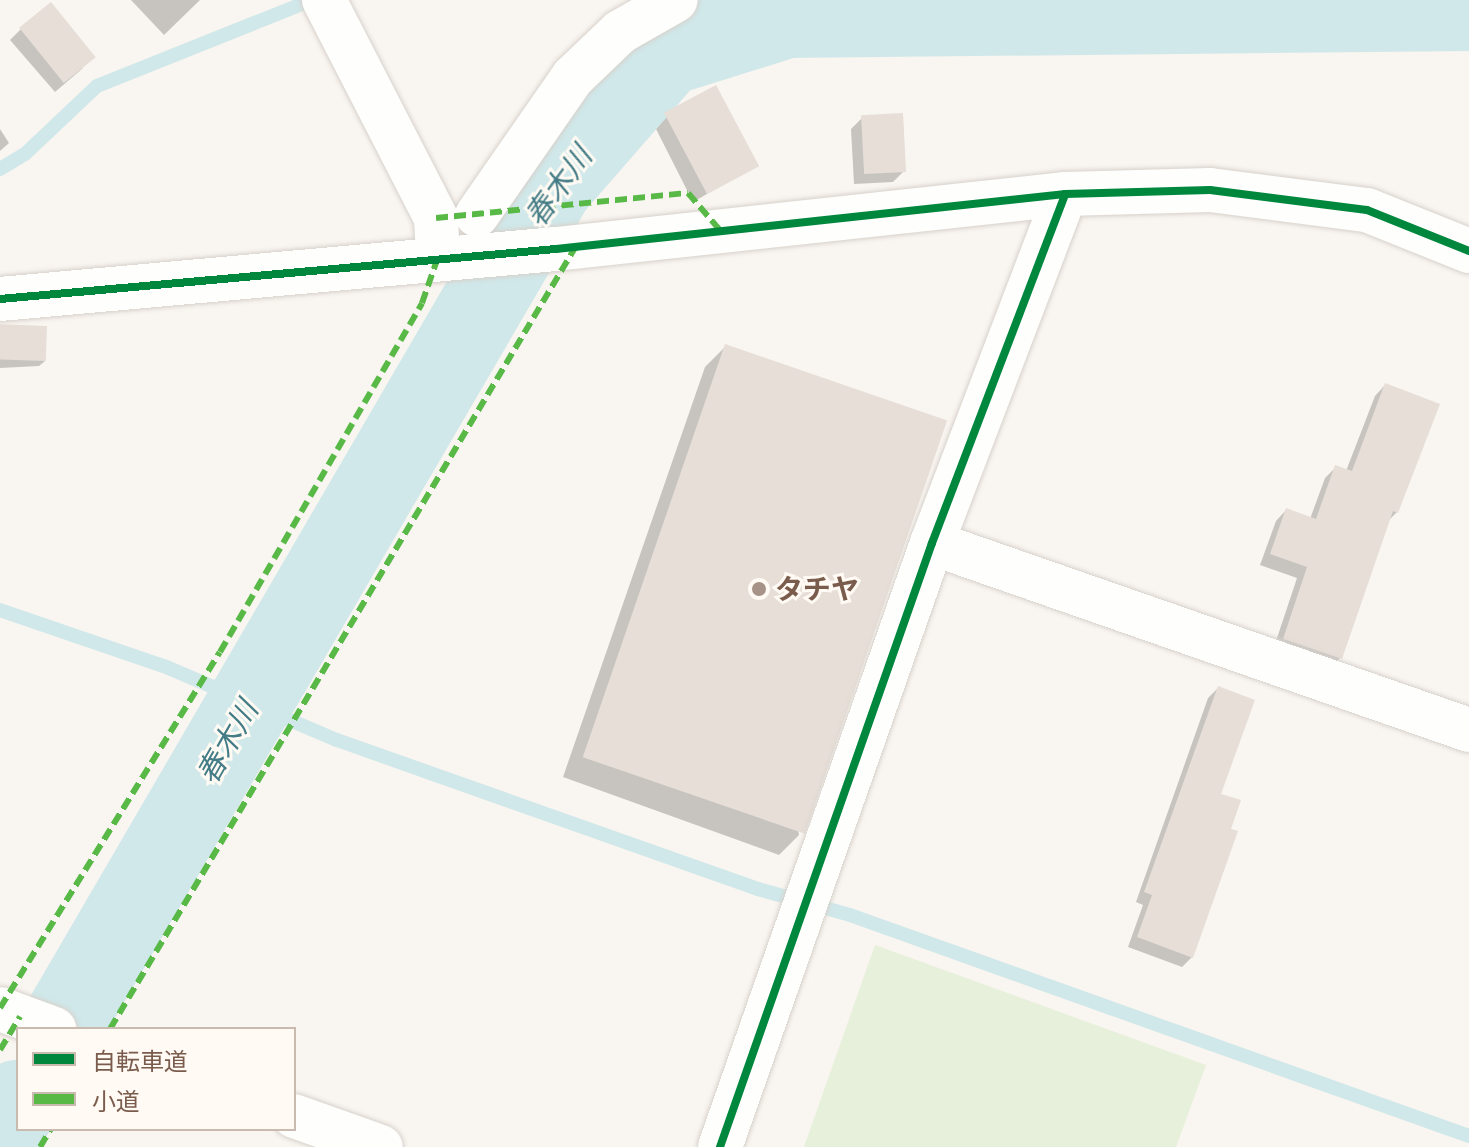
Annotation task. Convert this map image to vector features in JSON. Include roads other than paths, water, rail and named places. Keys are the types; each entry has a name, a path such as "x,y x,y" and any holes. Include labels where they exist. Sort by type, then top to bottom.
{"street":[{"path":"324,0 436,218 445,257"},
{"path":"477,215 573,77 620,32 676,0"},
{"path":"0,299 556,249 1065,194 1210,190 1367,210 1469,251"},
{"path":"720,1147 932,543 1065,194"},
{"path":"932,543 1469,730"},
{"path":"296,1117 381,1147"}],"waterway":[{"path":"0,169 25,154 97,86 312,0"},
{"path":"1450,0 1455,9"},
{"name":"春木川","path":"61,1027 551,186 666,54 787,16 1469,9"},
{"path":"0,610 164,666 337,740 758,889 850,915 1469,1136"},
{"name":"春木川","path":"0,1134 16,1106"}],"place":[{"name":"タチヤ","path":"759,589"}]}
